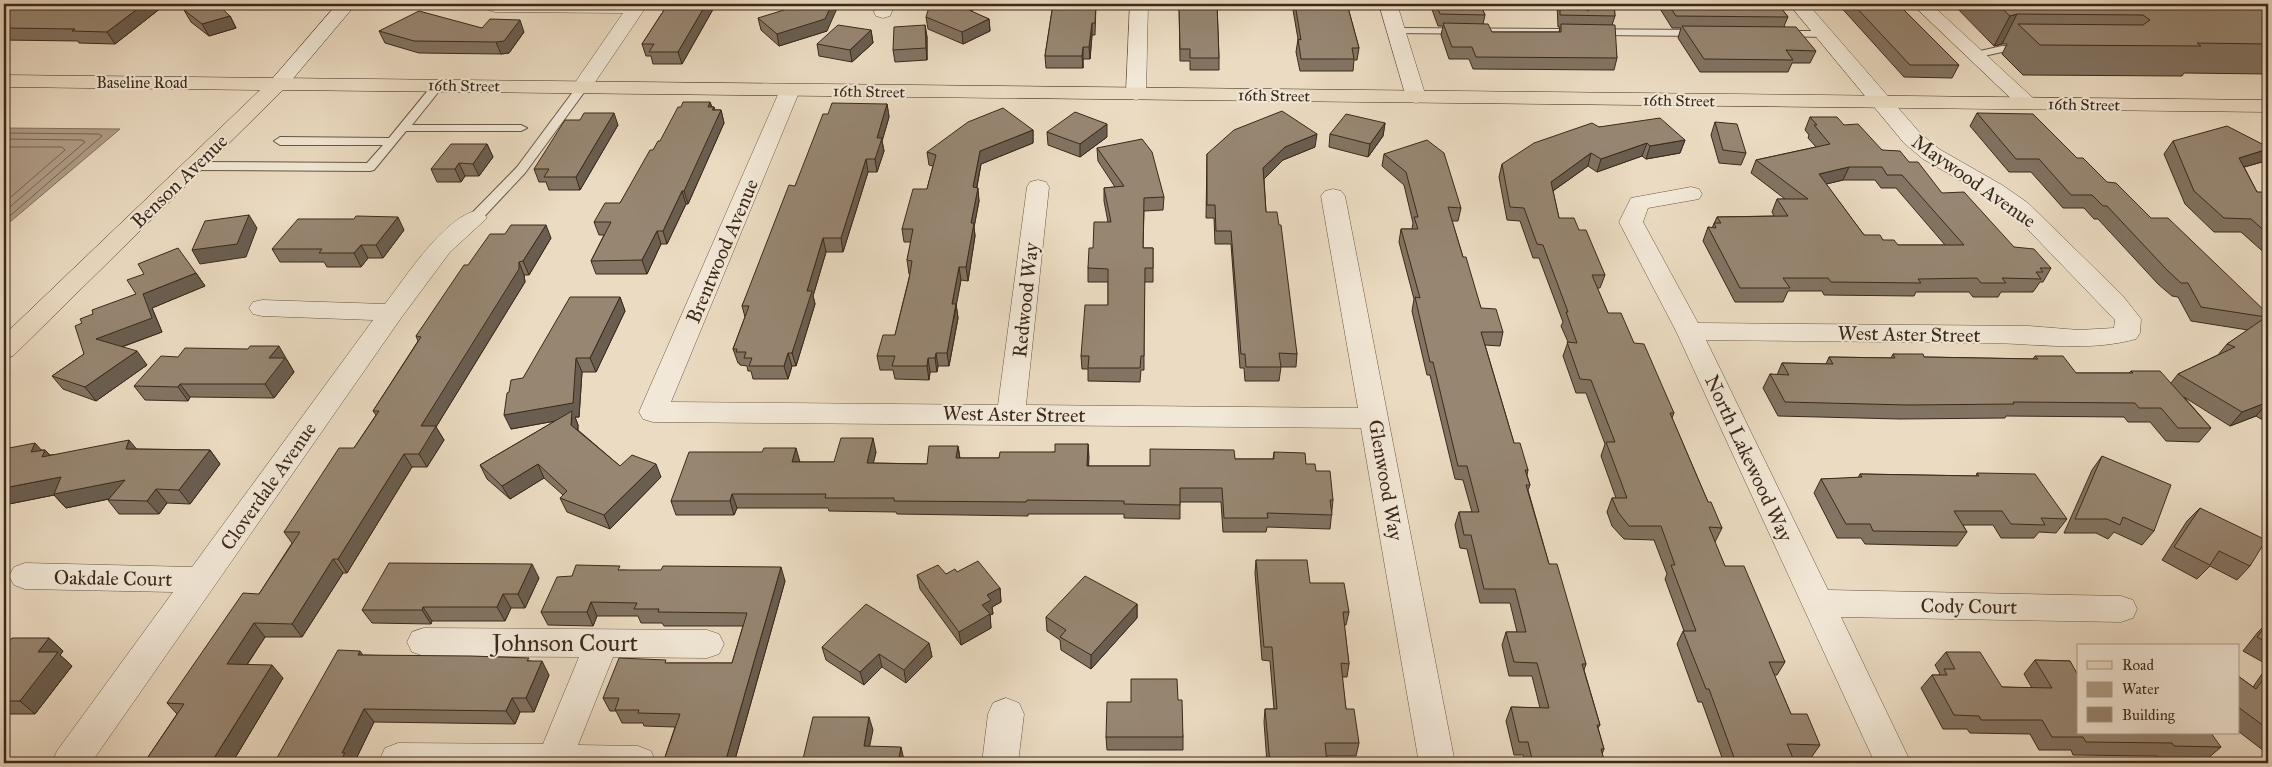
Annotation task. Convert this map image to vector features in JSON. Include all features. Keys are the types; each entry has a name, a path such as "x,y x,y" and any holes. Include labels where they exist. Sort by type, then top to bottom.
{"main road":[{"name":"Baseline Road","path":"4,81 280,83"},
{"name":"16th Street","path":"280,83 2268,106"},
{"name":"Benson Avenue","path":"4,350 280,83"}],"street":[{"name":"Benson Avenue","path":"280,83 347,4"},
{"path":"1136,94 1139,4"},
{"path":"1388,4 1416,97"},
{"name":"Maywood Avenue","path":"1798,4 1912,138 1931,154 1994,190 2020,208 2113,301 2128,319 2128,333"},
{"path":"1921,4 1948,32 1996,71 2027,103"},
{"path":"495,6 638,6"},
{"path":"582,87 638,6"},
{"name":"Brentwood Avenue","path":"654,412 790,90"},
{"name":"Redwood Way","path":"1011,414 1038,187"},
{"name":"North Lakewood Way","path":"1691,194 1639,203 1631,222 1689,331 1893,763"},
{"name":"Glenwood Way","path":"1334,196 1437,763"},
{"name":"Cloverdale Avenue","path":"70,763 392,312 441,247 475,218"},
{"path":"262,308 392,312"},
{"name":"West Aster Street","path":"1689,331 2085,338 2112,338 2128,333"},
{"name":"West Aster Street","path":"654,412 1374,418"},
{"name":"Oakdale Court","path":"25,576 201,580"},
{"name":"Cody Court","path":"1816,603 2121,609"},
{"name":"Johnson Court","path":"424,642 706,644"},
{"path":"554,761 601,644"},
{"path":"1000,763 1006,714"},
{"path":"396,763 398,760 638,763"}],"lane":[{"path":"1396,31 1712,33"},
{"path":"1770,34 1824,34"},
{"path":"1975,55 2002,50 2040,50"},
{"path":"194,166 370,168 438,85"},
{"path":"475,218 521,170 582,87"},
{"path":"403,128 521,128"},
{"path":"280,141 392,142"}],"water":[{"path":"4,128 120,129 4,227"}],"building":[{"path":"4,4 144,4 107,32 72,31 75,29 4,28"},
{"path":"205,4 217,4 230,16 202,24 184,10"},
{"path":"668,4 706,4 678,52 649,52 654,44 642,44"},
{"path":"787,4 832,4 825,19 777,34 758,18 784,10"},
{"path":"930,4 970,4 969,10 989,19 962,32 926,17"},
{"path":"1053,4 1096,4 1095,23 1092,23 1089,47 1083,47 1082,56 1045,56"},
{"path":"1179,4 1217,4 1219,58 1190,58 1190,49 1180,49"},
{"path":"1295,4 1347,4 1359,48 1352,48 1354,59 1301,59 1298,39 1301,40"},
{"path":"1436,4 1480,4 1485,15 1440,14"},
{"path":"1560,4 1579,4 1588,11 1588,4 1614,4 1615,16 1560,15"},
{"path":"1668,4 1778,4 1788,17 1676,16"},
{"path":"1853,4 1898,4 1959,65 1910,65"},
{"path":"1997,4 2268,4 2268,44 2197,43 2201,46 2040,45 2018,24 2143,25 2150,20 2143,15 2017,14 2010,16"},
{"path":"419,11 482,28 490,19 520,20 504,41 496,42 414,41 379,31"},
{"path":"1443,23 1488,24 1492,32 1561,32 1561,24 1615,25 1617,58 1476,57 1472,47 1452,47"},
{"path":"838,25 871,30 850,50 817,44"},
{"path":"925,25 926,48 893,50 894,27"},
{"path":"1682,26 1796,27 1816,51 1786,50 1793,60 1704,59"},
{"path":"683,102 710,102 708,107 714,107 712,110 721,110 684,191 682,191 663,231 657,231 642,260 591,261 611,222 594,222 605,203 620,203 650,150 653,150 658,141 660,141 678,107 681,107"},
{"path":"832,103 887,104 877,138 882,138 875,159 866,159 841,238 823,238 807,291 812,291 792,353 788,353 784,366 749,366 752,358 744,358 746,352 736,352 737,349 733,349 749,306 742,306 789,185 795,186 823,114 828,114"},
{"path":"1003,108 1033,130 980,151 973,187 978,188 971,223 974,223 966,267 959,267 952,304 956,304 947,353 936,353 935,358 928,358 927,366 892,366 895,356 877,356 883,335 895,335 909,279 912,261 907,260 913,229 902,229 913,189 927,189 936,155 927,152 968,122"},
{"path":"1282,111 1317,134 1285,147 1263,168 1266,212 1277,212 1279,225 1281,225 1297,354 1279,353 1281,367 1246,367 1245,354 1241,354 1231,231 1216,231 1215,205 1207,205 1207,154 1234,130"},
{"path":"1075,112 1107,124 1080,144 1047,132"},
{"path":"584,113 614,113 576,177 544,177 549,169 534,169 565,120 580,120"},
{"path":"1977,113 2033,114 2077,158 2083,158 2107,182 2116,183 2151,218 2168,218 2268,314 2268,402 2242,412 2178,374 2235,347 2227,344 2266,317 2201,307 2188,283 2181,283 2168,271 2107,206 2103,206 2092,195 2071,195 2039,159 2016,159"},
{"path":"1346,114 1385,123 1370,144 1330,134"},
{"path":"1810,117 1837,117 1844,125 1858,124 1882,150 1900,151 1909,162 1918,162 1942,193 1964,192 2014,247 2034,249 2051,268 2040,268 2043,272 2036,272 2041,279 2002,278 2006,283 1981,283 1977,278 1918,279 1921,283 1831,282 1828,278 1783,278 1790,288 1740,288 1708,227 1716,228 1714,223 1721,223 1717,217 1788,216 1777,199 1808,199 1756,160 1830,144 1814,125 1817,125","holes":["1849,167 1882,167 1887,175 1902,175 1964,245 1898,245 1894,240 1883,240 1880,235 1864,235 1819,174"]},
{"path":"1660,118 1685,140 1650,146 1647,143 1601,159 1591,153 1551,182 1559,218 1574,218 1579,230 1586,230 1605,275 1592,275 1608,313 1621,313 1634,343 1644,344 1674,413 1670,413 1708,502 1711,502 1722,528 1709,527 1725,566 1744,566 1785,662 1769,662 1791,714 1807,714 1820,745 1787,744 1795,763 1736,763 1709,689 1706,689 1683,631 1696,631 1671,565 1675,565 1661,526 1629,526 1618,512 1612,498 1627,498 1606,442 1615,442 1591,380 1580,379 1567,342 1577,343 1566,312 1568,312 1543,245 1537,244 1524,208 1510,207 1502,164 1534,143 1592,123 1599,127"},
{"path":"1715,122 1737,124 1746,153 1723,150"},
{"path":"2227,126 2268,147 2268,149 2239,158 2257,192 2263,192 2268,197 2268,234 2251,219 2224,218 2194,191 2173,141"},
{"path":"1142,139 1152,152 1164,197 1144,198 1143,248 1153,248 1153,268 1145,268 1144,356 1141,356 1140,368 1088,368 1089,356 1081,356 1085,305 1108,305 1108,269 1088,268 1089,248 1093,248 1094,222 1111,222 1104,188 1124,186 1097,148"},
{"path":"1427,140 1444,153 1461,208 1448,207 1463,257 1466,257 1481,308 1496,309 1503,332 1481,332 1514,443 1520,443 1528,470 1525,470 1530,485 1526,485 1549,564 1557,564 1586,664 1582,664 1600,725 1597,725 1604,749 1601,749 1605,763 1533,763 1528,742 1519,742 1511,707 1549,708 1537,663 1514,662 1506,632 1526,632 1515,589 1484,589 1471,535 1464,535 1459,512 1479,512 1467,466 1458,466 1433,362 1430,362 1415,297 1420,298 1401,229 1418,229 1414,217 1418,217 1406,172 1384,154"},
{"path":"451,144 487,144 473,164 459,163 455,169 431,169"},
{"path":"249,215 237,244 192,250 205,221"},
{"path":"356,216 398,217 376,245 361,245 354,253 319,253 322,249 272,249 298,219 354,219"},
{"path":"511,225 546,225 523,261 519,262 519,269 421,426 436,426 419,454 404,454 338,559 333,559 292,624 254,623 227,664 272,665 211,763 144,763 184,704 167,703 243,593 259,594 300,532 284,532 339,448 354,448 379,411 373,411 421,337 416,336 464,265 468,265 490,234 505,234"},
{"path":"178,248 196,273 143,294 152,318 96,339 137,351 85,387 52,376 84,354 75,326 82,323 80,319 93,314 92,310 136,294 127,280 144,274 138,264"},
{"path":"570,297 620,297 590,358 576,358 573,403 504,415 511,380 523,378"},
{"path":"250,346 279,346 269,358 285,358 265,384 180,384 178,387 134,386 161,356 178,357 185,348 248,349"},
{"path":"1893,354 1923,354 1924,357 2038,359 2035,356 2063,356 2076,373 2160,371 2211,428 2178,428 2161,408 2139,408 2135,403 2013,402 2014,404 1908,405 1785,402 1770,374 1789,375 1782,363 1833,364 1829,357 1895,358"},
{"path":"572,411 571,425 620,466 632,455 656,464 604,515 560,498 567,491 538,464 502,486 480,465"},
{"path":"841,438 873,438 867,463 927,464 929,446 958,446 956,458 999,458 1000,452 1055,452 1055,444 1088,444 1087,466 1150,466 1150,449 1234,450 1235,459 1274,459 1274,452 1305,453 1306,464 1315,464 1316,471 1330,471 1333,500 1330,500 1332,515 1267,513 1268,518 1224,518 1222,488 1180,488 1180,505 1124,504 1124,501 894,501 894,498 825,498 826,494 732,494 730,501 671,501 689,452 762,452 764,448 796,448 792,462 834,462"},
{"path":"129,440 126,449 210,450 179,490 156,489 147,501 108,500 125,480 54,494 61,477 4,488 4,449 35,443 31,452 45,450 42,457"},
{"path":"2102,456 2171,485 2154,531 2123,517 2120,525 2107,519 2075,519"},
{"path":"1977,473 2035,474 2067,519 2041,518 2045,525 2011,524 2002,511 1954,511 1967,532 1873,531 1870,524 1846,524 1821,479 1862,477 1860,474 1979,476"},
{"path":"2200,508 2266,540 2250,566 2219,551 2210,565 2174,547"},
{"path":"1256,560 1307,560 1310,583 1344,583 1349,612 1343,612 1349,664 1341,663 1346,709 1354,709 1359,743 1325,743 1327,763 1270,763 1265,709 1277,709 1272,647 1264,647"},
{"path":"978,561 1000,588 987,595 991,600 982,605 990,614 959,632 917,575 938,565 946,574 955,569 957,572"},
{"path":"389,563 532,564 518,594 503,594 497,607 423,607 422,610 362,610"},
{"path":"576,565 620,566 618,570 661,570 663,566 781,567 725,763 663,763 680,714 638,713 639,710 615,710 619,698 603,698 619,658 666,660 665,663 732,663 747,613 658,612 659,609 634,609 637,603 591,602 587,612 541,612 557,577 572,576"},
{"path":"1085,576 1137,604 1091,655 1060,637 1066,630 1046,617"},
{"path":"866,604 929,643 904,670 879,654 860,672 822,647"},
{"path":"2268,623 2268,643 2257,637"},
{"path":"12,638 49,638 38,652 58,652 20,701 4,701 4,648"},
{"path":"338,650 360,651 358,655 471,656 529,658 527,661 542,661 526,698 512,698 506,711 364,709 339,763 274,763"},
{"path":"1946,652 1980,652 2002,687 2052,688 2035,660 2070,661 2077,673 2077,734 2212,734 2221,747 2174,746 2172,743 2086,742 2083,737 2052,737 2042,720 1981,720 1979,716 1954,715 1932,675 1947,675 1944,669 1955,669"},
{"path":"2268,673 2268,729 2240,708 2240,677 2256,689"},
{"path":"1131,679 1177,679 1178,700 1182,700 1183,737 1106,737 1107,702 1131,702"},
{"path":"813,717 869,717 864,746 901,747 898,763 802,763"}]}
